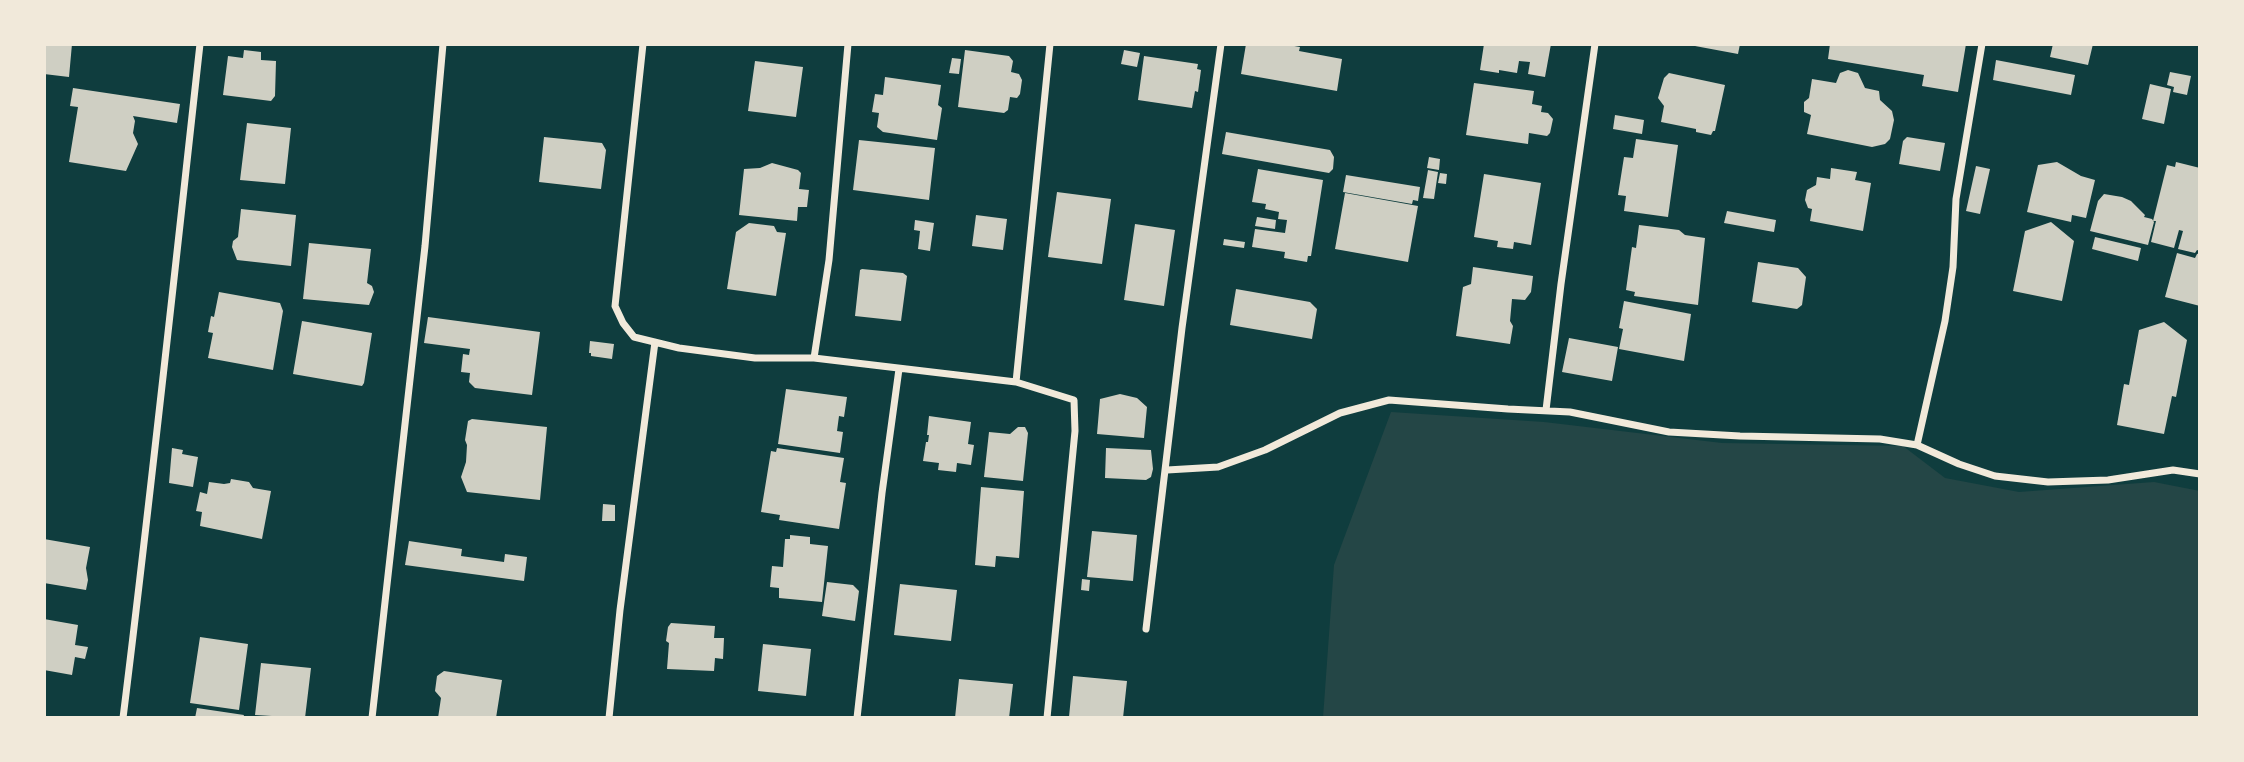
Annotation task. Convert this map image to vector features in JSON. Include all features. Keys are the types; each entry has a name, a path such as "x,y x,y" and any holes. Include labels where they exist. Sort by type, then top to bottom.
{"street":[{"path":"123,718 200,44"},
{"path":"372,718 385,622 425,246 443,44"},
{"path":"643,44 615,306 634,337 703,352 755,358 814,358 1016,383 1074,400 1075,431 1047,718"},
{"path":"814,358 829,260 848,44"},
{"path":"1016,383 1050,44"},
{"path":"1146,629 1182,328 1222,44"},
{"path":"1546,410 1560,284 1595,44"},
{"path":"1917,445 1945,321 1953,267 1956,200 1982,44"},
{"path":"609,718 620,610 655,342"},
{"path":"857,718 898,369"},
{"path":"1167,470 1218,467 1265,450 1340,413 1389,400 1570,412 1669,432 1880,439 1917,445 1995,476 2048,482 2108,480 2173,470 2200,474"}],"shaded area":[{"path":"1391,412 1544,422 1722,443 1903,446 1945,478 2019,492 2154,482 2200,491 2200,718 1323,718 1334,565"}],"building":[{"path":"44,44 72,44 69,77 44,74"},
{"path":"1246,44 1283,44 1300,47 1299,51 1342,59 1337,91 1241,74"},
{"path":"1484,44 1551,44 1545,77 1528,74 1530,62 1519,61 1517,73 1480,70"},
{"path":"1693,44 1740,44 1738,54"},
{"path":"1830,44 1966,44 1958,92 1922,86 1924,75 1828,59"},
{"path":"2053,44 2093,44 2088,65 2050,57"},
{"path":"244,50 261,52 261,60 276,61 275,96 271,101 223,95 228,56 243,58"},
{"path":"965,50 1009,56 1013,61 1011,72 1019,74 1022,80 1020,94 1017,98 1010,97 1008,110 1004,113 958,107"},
{"path":"1124,50 1140,53 1137,67 1121,64"},
{"path":"1144,56 1198,64 1197,69 1201,70 1198,92 1195,91 1192,108 1138,100"},
{"path":"952,58 961,59 959,74 949,73"},
{"path":"1996,60 2075,75 2071,95 1993,80"},
{"path":"755,61 803,67 796,117 748,111"},
{"path":"1848,70 1858,73 1865,88 1879,91 1880,100 1892,111 1894,120 1890,139 1885,144 1872,147 1807,134 1811,115 1804,112 1804,102 1809,98 1812,79 1836,83 1840,73"},
{"path":"2170,72 2191,76 2187,95 2173,92 2174,87 2167,85"},
{"path":"1669,73 1725,85 1715,131 1711,135 1661,122 1664,106 1658,98 1664,78"},
{"path":"885,77 941,85 938,105 942,108 937,140 883,132 877,127 879,113 872,112 875,94 883,95"},
{"path":"1474,83 1534,91 1532,104 1542,106 1541,112 1548,113 1553,119 1550,133 1547,136 1529,133 1528,144 1466,135"},
{"path":"2150,84 2171,89 2164,124 2142,119"},
{"path":"73,88 180,104 177,123 133,116 133,133 138,144 126,171 69,162 78,107 70,106"},
{"path":"1615,115 1644,120 1642,134 1613,129"},
{"path":"247,123 291,128 285,184 240,180"},
{"path":"1226,132 1330,150 1334,157 1333,169 1329,173 1222,154"},
{"path":"544,137 602,143 606,150 601,189 539,182"},
{"path":"1907,137 1945,143 1940,171 1899,164 1903,141"},
{"path":"1636,139 1678,145 1668,217 1624,211 1626,196 1618,195 1624,157 1633,158"},
{"path":"859,140 935,148 929,200 853,190"},
{"path":"1429,157 1440,159 1439,170 1427,168"},
{"path":"2057,162 2081,176 2095,180 2086,218 2072,215 2071,222 2027,212 2038,165"},
{"path":"2176,162 2200,168 2200,251 2195,253 2178,249 2183,231 2179,230 2174,248 2151,242 2156,221 2153,221 2167,165 2175,167"},
{"path":"772,163 798,170 801,173 799,189 809,190 807,207 798,207 797,221 739,215 744,169 760,168"},
{"path":"1976,166 1990,169 1980,214 1966,211"},
{"path":"1831,168 1857,172 1855,180 1871,183 1863,231 1810,221 1812,209 1808,208 1805,200 1807,190 1816,185 1817,177 1830,179"},
{"path":"1258,169 1323,180 1311,256 1308,256 1307,262 1284,258 1285,252 1252,247 1255,229 1285,233 1287,220 1278,219 1279,212 1265,209 1266,204 1252,202"},
{"path":"1428,170 1438,172 1434,199 1423,198"},
{"path":"1440,173 1447,174 1446,184 1438,183"},
{"path":"1484,174 1541,183 1531,245 1514,242 1513,249 1497,247 1498,241 1474,237"},
{"path":"1346,175 1420,187 1418,201 1413,200 1412,204 1343,192"},
{"path":"1057,192 1111,199 1102,264 1048,257"},
{"path":"1345,193 1418,206 1408,262 1335,249"},
{"path":"2104,194 2131,201 2144,217 2152,219 2154,222 2148,245 2090,231 2098,201"},
{"path":"241,209 296,215 291,266 237,260 232,247 233,241 238,237"},
{"path":"1727,211 1776,220 1774,232 1724,223"},
{"path":"976,215 1007,219 1003,250 972,246"},
{"path":"1257,217 1276,220 1275,229 1255,226"},
{"path":"915,220 934,223 930,251 918,249 920,231 914,230"},
{"path":"2051,222 2074,241 2062,301 2013,291 2025,231"},
{"path":"749,223 774,226 777,232 786,233 776,296 727,289 736,232"},
{"path":"1135,224 1175,230 1164,306 1124,300"},
{"path":"1639,225 1679,230 1685,235 1705,238 1698,305 1634,296 1635,292 1626,290 1632,247 1636,248"},
{"path":"2095,237 2141,248 2138,261 2092,249"},
{"path":"1224,239 1245,242 1244,248 1223,245"},
{"path":"309,243 371,249 367,283 372,286 374,292 369,305 303,299"},
{"path":"2177,253 2195,258 2200,253 2200,306 2165,297"},
{"path":"1758,262 1798,268 1806,277 1802,305 1797,309 1752,302"},
{"path":"1473,267 1533,276 1531,292 1525,300 1512,299 1510,321 1513,326 1510,344 1456,336 1463,287 1471,284"},
{"path":"862,269 903,273 907,276 901,321 855,316"},
{"path":"1236,289 1310,302 1317,309 1312,339 1230,325"},
{"path":"219,292 280,303 283,311 273,370 208,358 213,333 208,332"},
{"path":"1624,301 1691,314 1684,361 1619,349 1623,329 1619,328"},
{"path":"428,317 540,332 532,395 475,388 469,382 470,373 461,372 463,354 469,355 470,349 424,343"},
{"path":"302,321 372,333 362,386 293,374"},
{"path":"2164,322 2187,340 2176,397 2172,396 2164,434 2117,425 2124,384 2129,385 2139,330"},
{"path":"1569,338 1618,347 1612,381 1562,372"},
{"path":"590,341 614,344 612,359 591,356"},
{"path":"786,389 847,397 844,417 839,416 837,431 843,432 840,453 778,444"},
{"path":"1120,394 1137,398 1147,407 1144,438 1097,434 1100,399"},
{"path":"929,416 971,422 968,444 974,445 971,465 957,463 956,472 938,470 939,463 923,461 929,435"},
{"path":"472,419 547,427 540,500 467,492 461,477 466,462 468,421"},
{"path":"1018,427 1025,427 1028,433 1023,481 984,477 989,432 1010,434"},
{"path":"172,448 183,450 182,454 198,457 193,487 169,483"},
{"path":"777,448 844,458 840,482 846,483 839,529 779,520 780,515 761,512 771,451 776,452"},
{"path":"1106,448 1151,450 1151,477 1146,480 1105,478"},
{"path":"231,479 249,482 253,488 271,491 262,539 200,526 202,512 196,511 200,492 207,494 209,482 224,484 230,483"},
{"path":"981,487 1024,491 1019,558 996,556 995,567 975,565"},
{"path":"603,504 615,505 615,521 602,521"},
{"path":"1092,531 1137,535 1133,581 1087,577"},
{"path":"790,535 810,537 810,544 828,546 822,602 779,598 779,588 770,587 772,566 783,567 785,539 790,539"},
{"path":"44,539 90,547 86,590 44,583"},
{"path":"409,541 462,549 461,556 504,562 505,554 527,557 524,581 405,565"},
{"path":"1082,579 1090,580 1089,591 1081,590"},
{"path":"827,582 853,585 859,591 855,621 822,616"},
{"path":"900,584 957,590 951,641 894,635"},
{"path":"44,619 78,625 75,645 88,647 85,659 75,657 72,675 44,670"},
{"path":"671,623 715,626 714,638 724,638 723,659 715,658 714,671 667,669 669,643 666,641"},
{"path":"200,637 248,644 239,710 190,703"},
{"path":"763,644 811,649 806,696 758,691"},
{"path":"261,663 311,668 305,718 255,715"},
{"path":"444,671 502,680 496,718 438,718 441,698 435,691 437,676"},
{"path":"1073,676 1127,681 1123,718 1069,717"},
{"path":"959,679 1013,684 1009,718 955,718"},
{"path":"197,708 244,715 243,718 195,718"}]}
